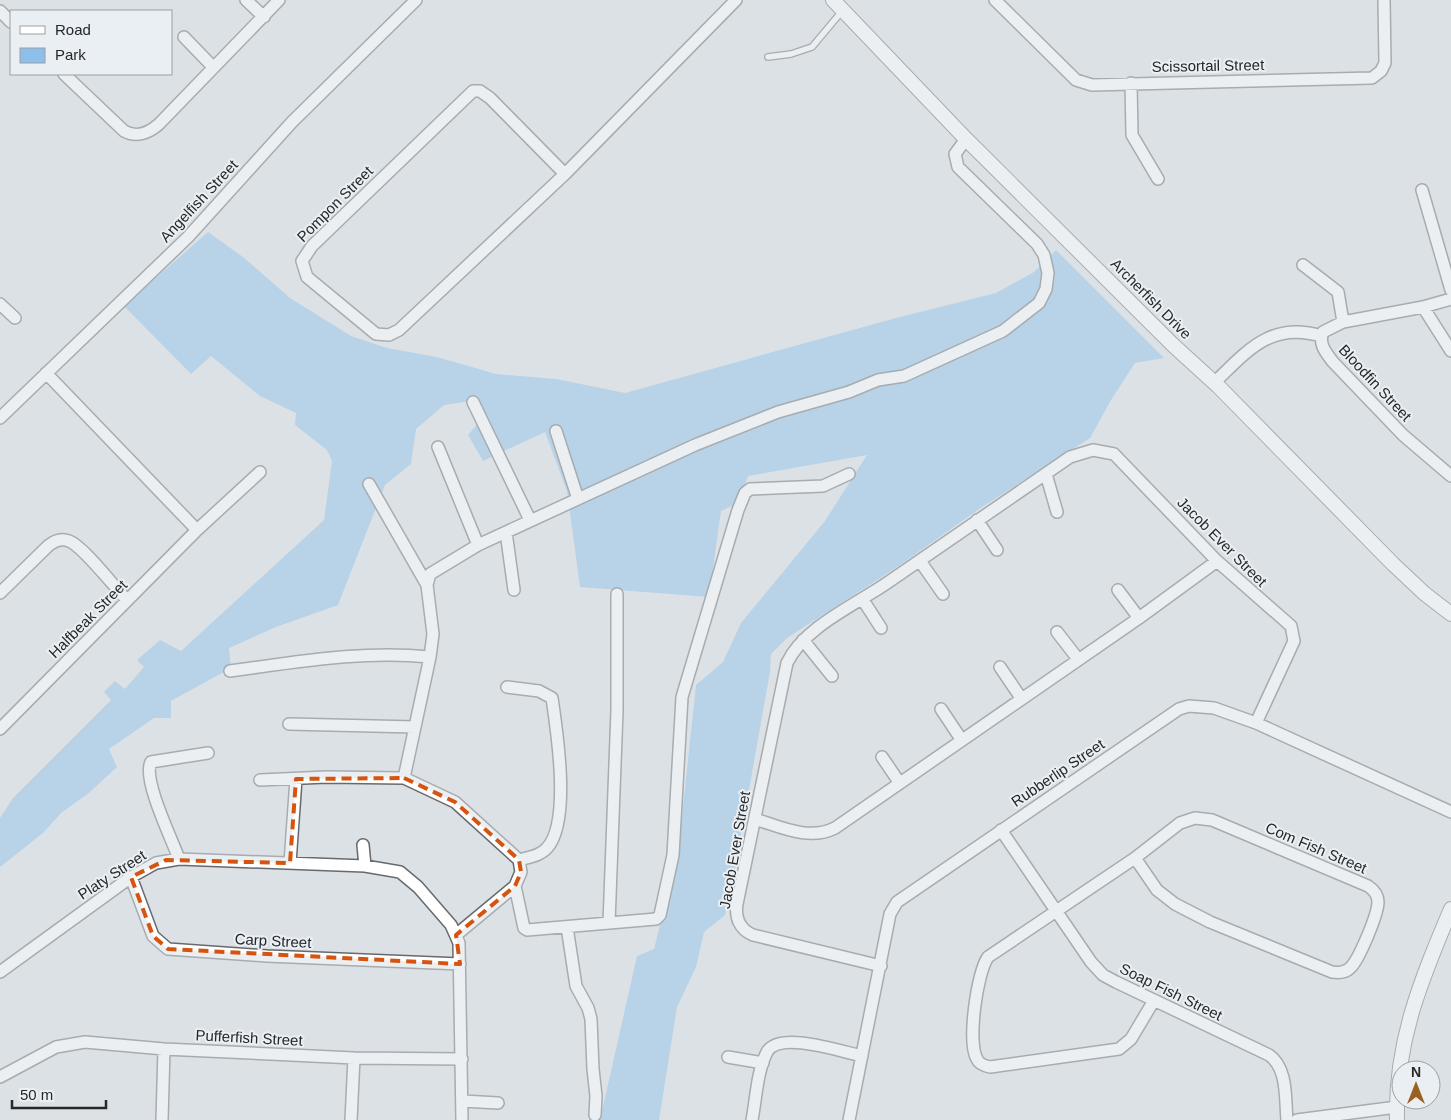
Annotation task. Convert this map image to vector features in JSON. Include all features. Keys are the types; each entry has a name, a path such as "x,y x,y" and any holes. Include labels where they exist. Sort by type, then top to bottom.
{"street":[{"path":"246,0 264,17"},
{"path":"65,75 124,132 135,135 146,133 154,128 279,0"},
{"name":"Angelfish Street","path":"0,418 188,237 292,122 416,0"},
{"name":"Pompon Street","path":"565,174 490,98 480,91 473,91 312,246 302,261 304,272 307,277 376,334 384,336 404,327 565,174 736,0"},
{"name":"Scissortail Street","path":"995,0 1076,80 1092,85 1372,78 1381,71 1385,62 1384,0"},
{"name":"Archerfish Drive","path":"838,5 966,138 1173,345 1214,383 1393,564 1425,594 1451,614"},
{"path":"0,11 10,21"},
{"path":"184,37 213,67"},
{"path":"1131,83 1132,135 1158,179"},
{"path":"404,778 430,657 433,634 427,585 430,574 478,545 695,445 778,412 849,392 878,380 904,376 1003,331 1040,303 1046,289 1048,273 1044,255 1037,244 958,166 955,154 966,138"},
{"path":"1422,190 1451,290"},
{"path":"1303,265 1338,292 1343,322"},
{"name":"Bloodfin Street","path":"1451,299 1423,307 1343,322 1328,328 1322,336 1324,349 1333,362 1404,435 1451,476"},
{"path":"0,304 14,318"},
{"path":"1423,307 1451,351"},
{"path":"1214,383 1254,346 1269,336 1292,331 1322,336"},
{"path":"46,373 197,530"},
{"path":"473,402 530,520"},
{"path":"556,431 578,499"},
{"path":"438,447 478,545"},
{"name":"Jacob Ever Street","path":"881,966 753,935 743,930 738,921 736,908 785,671 793,652 803,640 819,627 863,600 1070,457 1085,451 1101,450 1114,454 1217,561 1250,592 1288,621 1294,630 1292,646 1256,723"},
{"name":"Halfbeak Street","path":"0,729 197,530 260,472"},
{"path":"514,886 524,928 532,930 656,919 660,915 673,855 682,697 719,568 746,493 756,488 823,486 849,474"},
{"path":"1046,474 1058,512"},
{"path":"369,484 427,585"},
{"path":"977,520 998,550"},
{"path":"506,532 514,590"},
{"path":"0,593 48,546 62,539 75,544 127,600"},
{"path":"920,561 943,594"},
{"path":"755,819 810,834 823,833 835,828 961,739 1139,618 1217,561"},
{"path":"1118,590 1139,618"},
{"path":"610,923 617,711 617,594"},
{"path":"863,600 880,628"},
{"path":"1057,632 1078,659"},
{"path":"803,640 832,676"},
{"path":"230,671 362,654 430,657"},
{"path":"1000,667 1021,698"},
{"path":"507,687 540,691 552,698 560,751 559,821 555,837 542,853 519,860"},
{"name":"Rubberlip Street","path":"849,1120 890,914 897,902 1179,709 1189,706 1214,708 1256,723 1451,812"},
{"path":"941,709 961,739"},
{"path":"289,724 415,727"},
{"path":"179,859 151,786 149,766 151,762 161,759 208,753"},
{"path":"882,757 899,782"},
{"path":"290,863 296,778"},
{"path":"260,780 404,778 455,802 519,860 520,872 514,886 456,935"},
{"name":"Com Fish Street","path":"1135,858 1157,890 1174,904 1210,922 1332,972 1345,971 1355,962 1378,904 1377,895 1368,886 1206,818 1184,821 1135,858 995,951 984,962 979,983 973,1039 975,1055 980,1063 990,1067 1119,1049 1131,1039 1153,1002"},
{"name":"Soap Fish Street","path":"1001,830 1097,968 1116,982 1153,1002 1276,1060 1281,1069 1287,1120"},
{"path":"364,845 365,866"},
{"name":"Platy Street","path":"0,972 131,876 156,863 179,859 365,866 393,870 407,876 451,925 456,935 460,964 462,1059"},
{"name":"Carp Street","path":"131,876 153,936 168,949 267,956 460,964"},
{"path":"1297,1120 1397,1113 1400,1062 1412,1005 1423,973 1451,909"},
{"path":"567,927 576,986 588,1008 591,1019 596,1096 595,1116"},
{"path":"752,1120 763,1063 771,1046 787,1041 862,1056"},
{"name":"Pufferfish Street","path":"0,1077 44,1052 75,1042 98,1042 164,1049 354,1058 462,1059"},
{"path":"162,1120 164,1049"},
{"path":"728,1057 763,1063"},
{"path":"351,1120 354,1058"},
{"path":"462,1059 462,1120"},
{"path":"462,1101 498,1103"}],"lane":[{"path":"768,57 791,54 812,46 838,5"}],"highlighted area":[{"path":"404,778 455,802 519,860 521,872 515,886 456,935 460,964 168,949 153,936 131,877 166,860 290,863 296,779"}],"green space":[{"path":"208,232 243,257 290,298 351,336 387,348 437,357 496,374 556,379 625,393 896,318 996,293 1034,272 1056,250 1164,358 1135,363 1111,400 1090,438 982,507 897,567 787,638 771,654 770,672 730,896 725,915 704,932 696,967 677,1007 659,1120 600,1120 637,956 654,949 678,854 696,685 723,662 741,623 825,521 867,455 748,476 738,503 721,511 709,597 580,587 567,491 545,432 483,461 468,435 482,419 471,401 444,405 416,429 411,464 385,485 338,605 276,627 229,648 231,668 171,701 171,718 154,718 109,749 117,767 89,793 61,813 43,833 0,867 0,818 13,798 111,700 104,692 115,681 125,689 144,667 137,660 160,640 181,651 324,520 332,461 327,450 295,425 296,413 260,396 211,356 191,374 124,306"}]}
